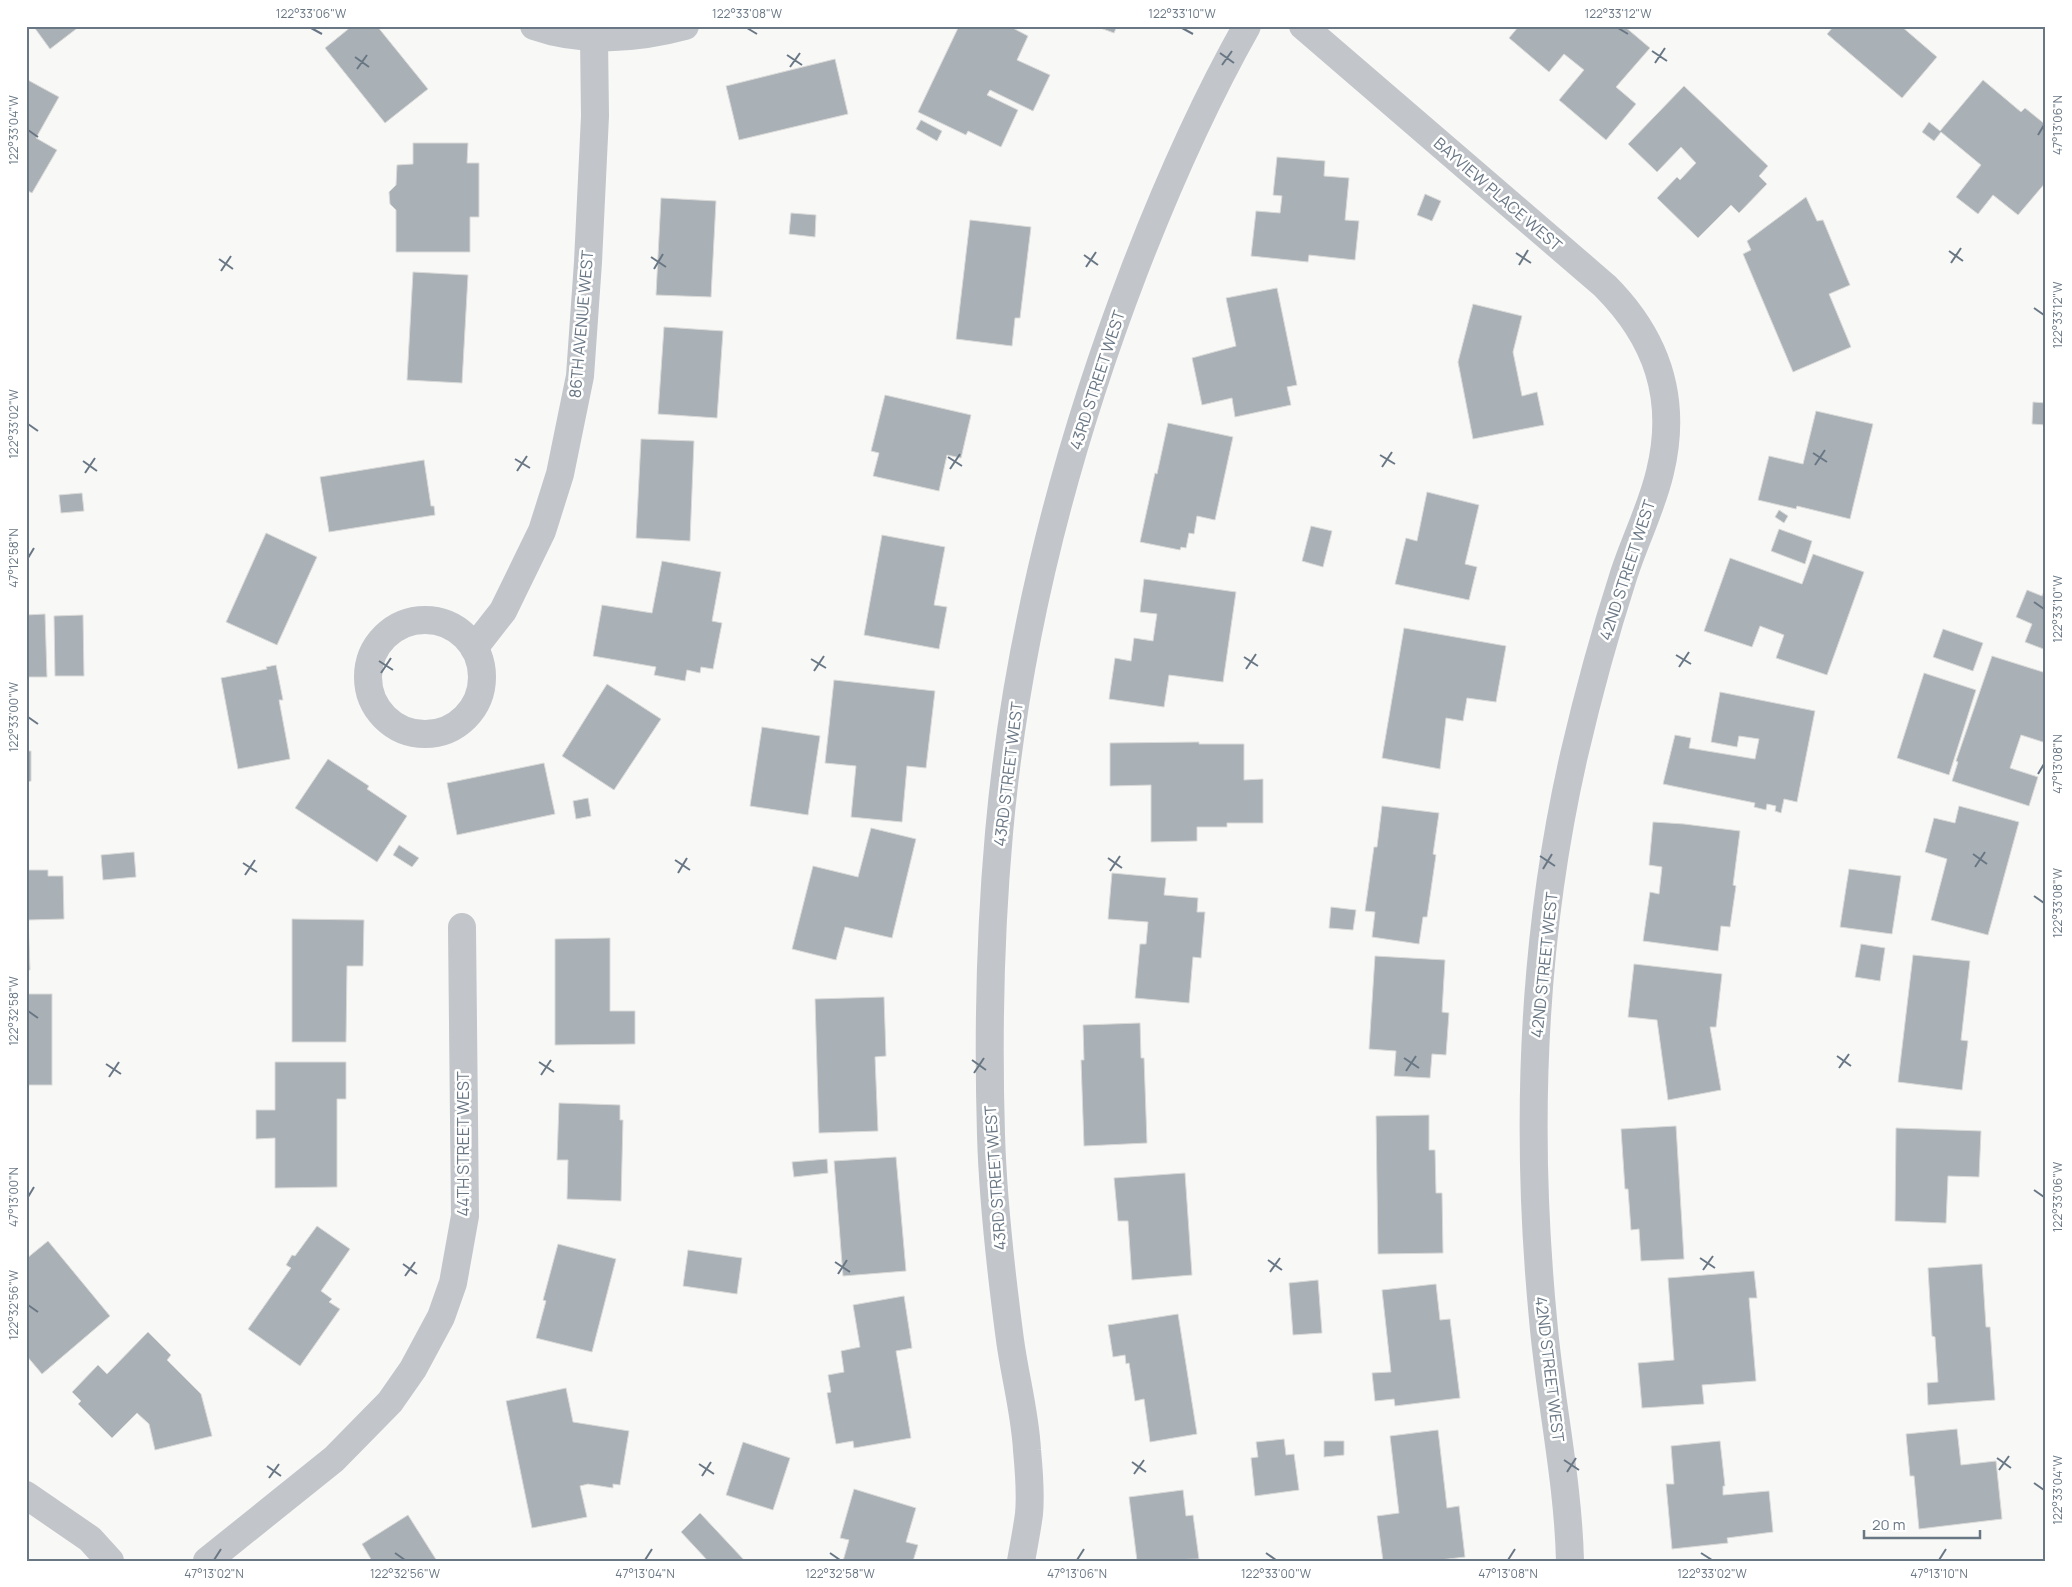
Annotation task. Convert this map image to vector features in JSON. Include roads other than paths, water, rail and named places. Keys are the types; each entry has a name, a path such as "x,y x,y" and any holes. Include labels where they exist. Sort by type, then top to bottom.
{"street":[{"path":"534,26 564,35 594,37 657,34 685,26"},
{"name":"43RD STREET WEST","path":"1021,1561 1029,1510 1027,1447 998,1243 991,1139 989,1036 992,933 999,830 1013,728 1030,626 1053,525 1080,426 1112,328 1149,232 1187,145 1247,26"},
{"name":"BAYVIEW PLACE WEST","path":"1303,26 1605,286 1626,307 1649,344 1663,383"},
{"name":"86TH AVENUE WEST","path":"474,648 503,611 542,531 560,474 580,376 595,116 594,37"},
{"name":"42ND STREET WEST","path":"1570,1561 1564,1475 1543,1321 1536,1227 1533,1133 1536,1038 1543,944 1556,850 1573,758 1596,666 1623,576 1660,473 1668,430 1663,383"},
{"path":"421,620 448,624 463,634 474,648 481,665 482,683 477,700 468,716 454,727 437,733 419,734 401,730 387,720 375,706 369,690 368,671 372,654 382,639 396,627 421,620"},
{"name":"44TH STREET WEST","path":"207,1561 334,1459 390,1402 413,1369 441,1317 453,1283 465,1216 462,927"},
{"path":"26,1495 90,1539 110,1561"}]}
